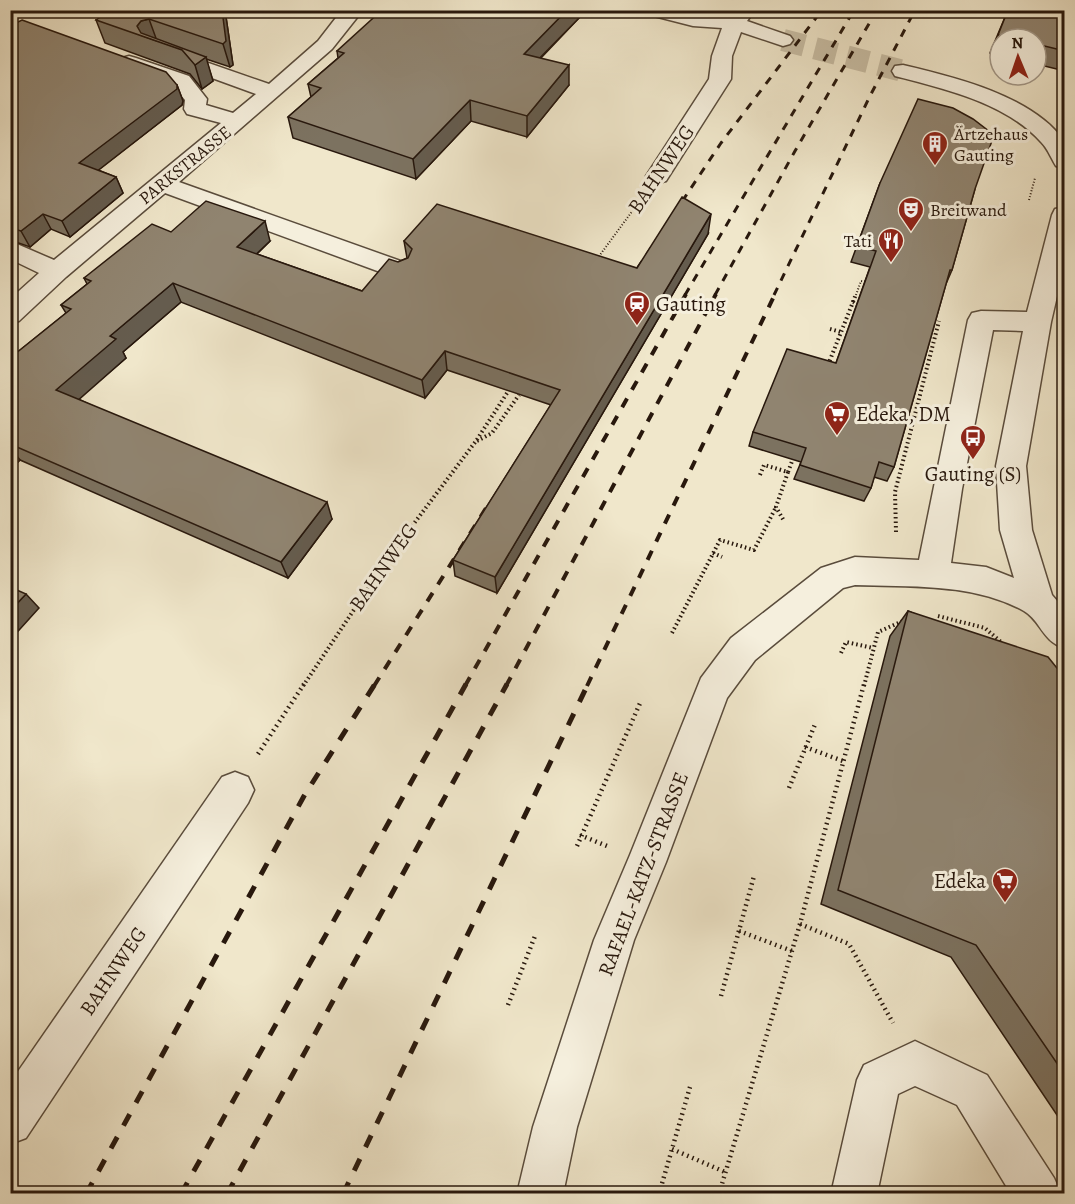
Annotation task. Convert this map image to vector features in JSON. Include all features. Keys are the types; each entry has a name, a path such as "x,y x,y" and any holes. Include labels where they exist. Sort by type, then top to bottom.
{"street":[{"name":"PARKSTRASSE","path":"10,314 57,270 273,92 325,45 353,10"},
{"path":"654,10 693,20 735,15 783,40"},
{"name":"BAHNWEG","path":"658,176 720,79 722,56 735,15"},
{"path":"157,51 273,92"},
{"path":"110,55 181,81 196,99 195,108 238,121"},
{"path":"903,70 963,87 1027,118 1058,139 1065,161"},
{"path":"163,183 400,270"},
{"path":"1065,216 1038,322 1012,450 1011,466 1016,530 1038,602 1065,633"},
{"path":"10,249 57,270"},
{"path":"933,574 947,489 981,320 1038,322"},
{"name":"RAFAEL-KATZ-STRASSE","path":"540,1194 555,1127 614,940 647,862 713,689 742,649 832,578 855,571 933,574 986,582 1038,602"},
{"name":"BAHNWEG","path":"10,1122 236,790"},
{"path":"854,1194 879,1080 915,1063 972,1090 1038,1194"}],"path":[{"name":"BAHNWEG","path":"592,266 658,176"},
{"path":"828,365 861,281 872,283"},
{"path":"853,302 863,305"},
{"path":"938,326 978,337"},
{"path":"830,329 841,332"},
{"name":"BAHNWEG","path":"236,790 299,690 394,550 476,441 514,382"},
{"path":"476,441 492,433 519,395"},
{"path":"672,633 720,540 754,550 776,507 796,451"},
{"path":"760,475 764,465 788,472"},
{"path":"776,507 784,520"},
{"path":"713,553 722,557"},
{"path":"934,615 984,628 1009,649"},
{"path":"719,1194 800,924 878,632 907,620"},
{"path":"841,653 846,642 873,648"},
{"path":"299,690 306,693"},
{"path":"577,846 641,702"},
{"path":"789,788 816,722"},
{"path":"805,747 843,760"},
{"path":"721,996 754,876"},
{"path":"800,924 849,944 915,1063"},
{"path":"739,931 792,951"},
{"path":"508,1005 535,936"},
{"path":"659,1194 690,1087"},
{"path":"672,1149 725,1172"}],"building":[{"path":"111,10 222,10 226,41 223,44 149,19 141,21 137,26 141,33 206,57 195,65 182,50 96,20"},
{"path":"382,10 567,10 524,54 569,65 527,116 470,100 413,159 288,117 321,88 308,84 344,53 337,51"},
{"path":"1008,10 1065,10 1065,51 1048,47 1048,27 1001,27"},
{"path":"22,20 166,72 177,85 177,89 79,163 116,177 62,221 43,214 21,231 10,228 10,26"},
{"path":"918,99 953,108 973,119 994,135 975,189 952,270 950,270 894,467 879,462 871,488 800,465 806,448 753,432 787,349 836,363 876,251 857,246 880,183"},
{"path":"682,197 711,214 495,577 453,560 560,390 445,351 422,380 173,283 110,336 116,339 56,390 327,502 281,562 10,444 10,358 71,309 61,305 91,281 84,278 152,224 171,232 206,201 265,221 237,247 362,291 389,259 398,262 408,258 412,249 404,241 437,204 637,268"},
{"path":"10,587 26,594 10,611"},
{"path":"908,611 1048,657 1065,678 1065,1075 976,945 838,890"}],"tunnel":[{"path":"783,40 903,71"}],"railway":[{"path":"629,281 721,143 822,10"},
{"path":"685,295 854,10"},
{"path":"715,295 877,10"},
{"path":"774,295 870,96 915,10"},
{"path":"465,686 686,294"},
{"path":"506,686 716,294"},
{"path":"587,686 775,294"},
{"path":"374,686 488,505"},
{"path":"86,1194 304,796 375,684"},
{"path":"181,1194 466,684"},
{"path":"227,1194 507,684"},
{"path":"343,1194 588,684"}],"place":[{"name":"Ärtzehaus Gauting","path":"935,167"},
{"name":"Breitwand","path":"911,233"},
{"name":"Tati","path":"891,264"},
{"name":"Gauting","path":"637,327"},
{"name":"Edeka, DM","path":"837,437"},
{"name":"Gauting (S)","path":"973,461"},
{"name":"Edeka","path":"1005,904"}]}
